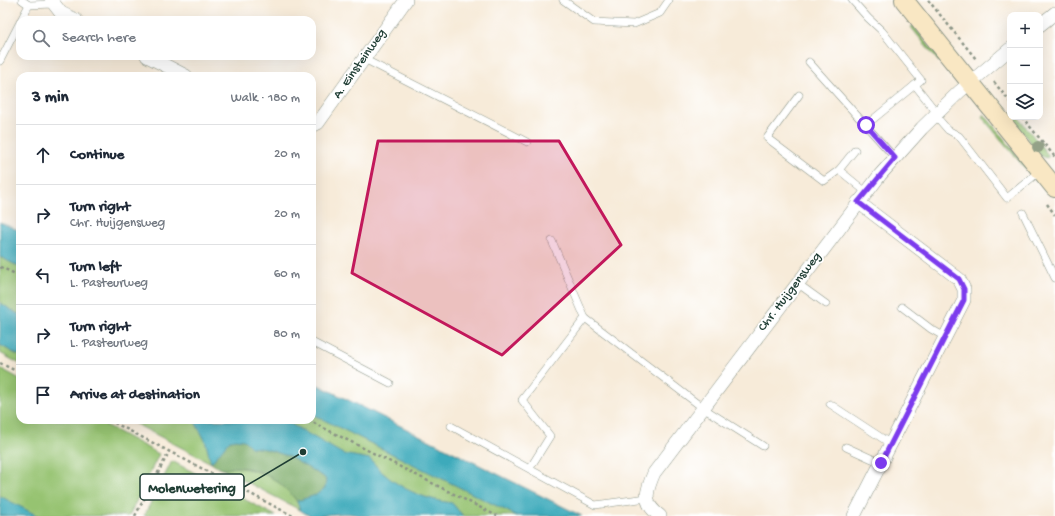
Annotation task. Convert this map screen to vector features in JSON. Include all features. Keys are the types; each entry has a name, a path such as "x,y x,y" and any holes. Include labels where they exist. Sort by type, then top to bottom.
{"street":[{"name":"A. Einsteinweg","path":"316,124 406,0"},
{"path":"904,0 1055,188"},
{"path":"52,2 61,12 68,16"},
{"path":"1043,23 1055,13"},
{"name":"Chr. Huijgensweg","path":"647,498 646,490 654,473 866,192 936,114 970,82 1007,51"},
{"path":"155,60 178,72"},
{"path":"857,515 881,463 964,300 964,289 959,279 858,202"},
{"path":"647,498 648,503 660,516"}],"lane":[{"path":"22,0 29,5 52,2"},
{"path":"563,0 594,22 634,24 660,13 670,0"},
{"path":"852,0 882,31 921,80 866,125"},
{"path":"23,16 29,5"},
{"path":"0,61 16,29"},
{"path":"364,59 527,142"},
{"path":"809,62 895,158"},
{"path":"915,84 948,130 959,136 1007,198 1041,170"},
{"path":"799,95 767,138 824,181 839,170 855,150"},
{"path":"839,170 866,192"},
{"path":"1023,213 1053,267 1055,278"},
{"path":"552,241 585,318 703,408 763,446"},
{"path":"797,283 826,304"},
{"path":"902,307 931,329 945,337"},
{"path":"530,468 550,436 522,400 585,318"},
{"path":"316,344 390,383"},
{"path":"830,404 891,444"},
{"path":"451,426 530,468 594,505 647,498"},
{"path":"846,447 881,463"}],"path":[{"path":"928,0 1007,98"},
{"path":"1024,120 1055,158"},
{"path":"0,266 16,274"},
{"path":"0,363 16,371"},
{"path":"116,424 293,516"},
{"path":"316,424 497,516"},
{"path":"135,516 169,452"}],"highlighted area":[{"path":"378,141 559,141 621,245 502,355 352,273"}],"green space":[{"path":"913,25 941,60 939,62 911,27"},
{"path":"984,114 1027,167 1025,168 982,117"},
{"path":"1012,120 1020,120 1049,156 1047,158 1041,156"},
{"path":"0,257 16,265 16,313 0,303"},
{"path":"0,345 16,354 16,362 0,353"},
{"path":"0,368 16,377 16,424 103,424 159,454 129,516 38,516 0,496"},
{"path":"316,416 517,516 463,516 452,503 424,497 398,484 381,471 370,459 343,454 291,424 316,424"},
{"path":"136,424 196,424 205,440 211,463"},
{"path":"230,440 244,440 251,447 266,449 288,456 324,477 326,480 325,488 316,495 297,501 278,482 263,473 247,468 237,467 222,469 211,463"},
{"path":"172,461 276,516 144,516"},
{"path":"235,467 255,471 274,479 290,492 296,500 300,510 222,469"}],"water":[{"path":"0,222 16,229 16,265 0,257"},
{"path":"0,303 16,313 16,354 0,345"},
{"path":"316,384 582,516 517,516 316,416"},
{"path":"196,424 291,424 343,454 370,459 381,471 398,484 424,497 452,503 463,516 362,516 343,514 310,516 300,510 297,501 316,495 325,488 326,480 324,477 288,456 266,449 251,447 244,440 236,439 230,440 211,463 205,440"},
{"path":"0,496 38,516 0,516"}],"place":[{"name":"Molenwetering","path":"303,452"}],"route":[{"path":"866,125 895,158 858,202 959,279 964,289 964,300 881,463"}]}
